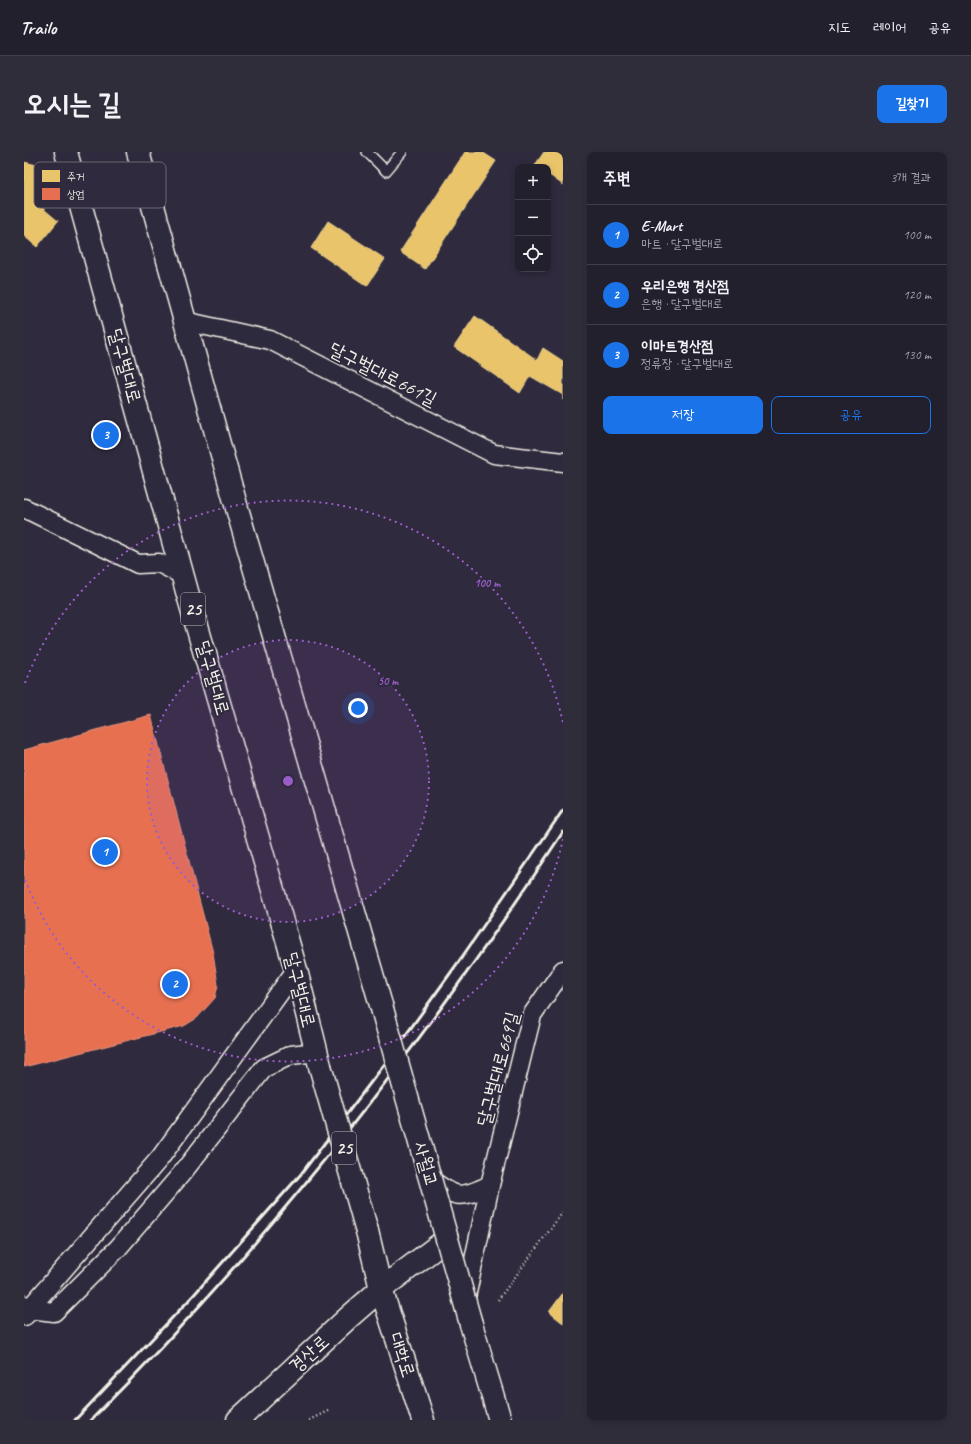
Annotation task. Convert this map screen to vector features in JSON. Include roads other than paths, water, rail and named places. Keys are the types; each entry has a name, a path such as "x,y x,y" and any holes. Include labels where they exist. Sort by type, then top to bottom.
{"main road":[{"name":"달구벌대로","path":"66,152 69,162"},
{"path":"138,152 141,162"},
{"name":"달구벌대로","path":"82,208 296,970 318,1059"},
{"path":"153,208 184,321"},
{"name":"사월교","path":"184,321 381,1005 471,1324 500,1420"},
{"name":"25","path":"318,1059 367,1231 381,1289"},
{"name":"경산로","path":"238,1420 381,1289 447,1239"},
{"name":"대학로","path":"381,1289 423,1420"}],"street":[{"name":"달구벌대로661길","path":"184,321 270,340 494,454 563,462"},
{"path":"24,508 138,564 159,563 184,576"},
{"path":"26,1310 160,1158 296,970"},
{"name":"달구벌대로669길","path":"465,1302 490,1185 532,1015 563,970"},
{"path":"26,1310 54,1312 118,1248 183,1172 264,1068 291,1055 318,1059"},
{"path":"430,1179 446,1191 459,1196 468,1195 490,1185"}],"lane":[{"path":"367,152 386,170 402,152"}],"railway":[{"path":"75,1420 191,1298 301,1174 387,1061 462,957 563,810"},
{"path":"91,1420 157,1352 220,1283 342,1138 456,987 563,832"}],"place":[{"name":"이마트경산점","path":"106,435"},
{"name":"E-Mart","path":"105,852"},
{"name":"우리은행 경산점","path":"175,984"}]}
